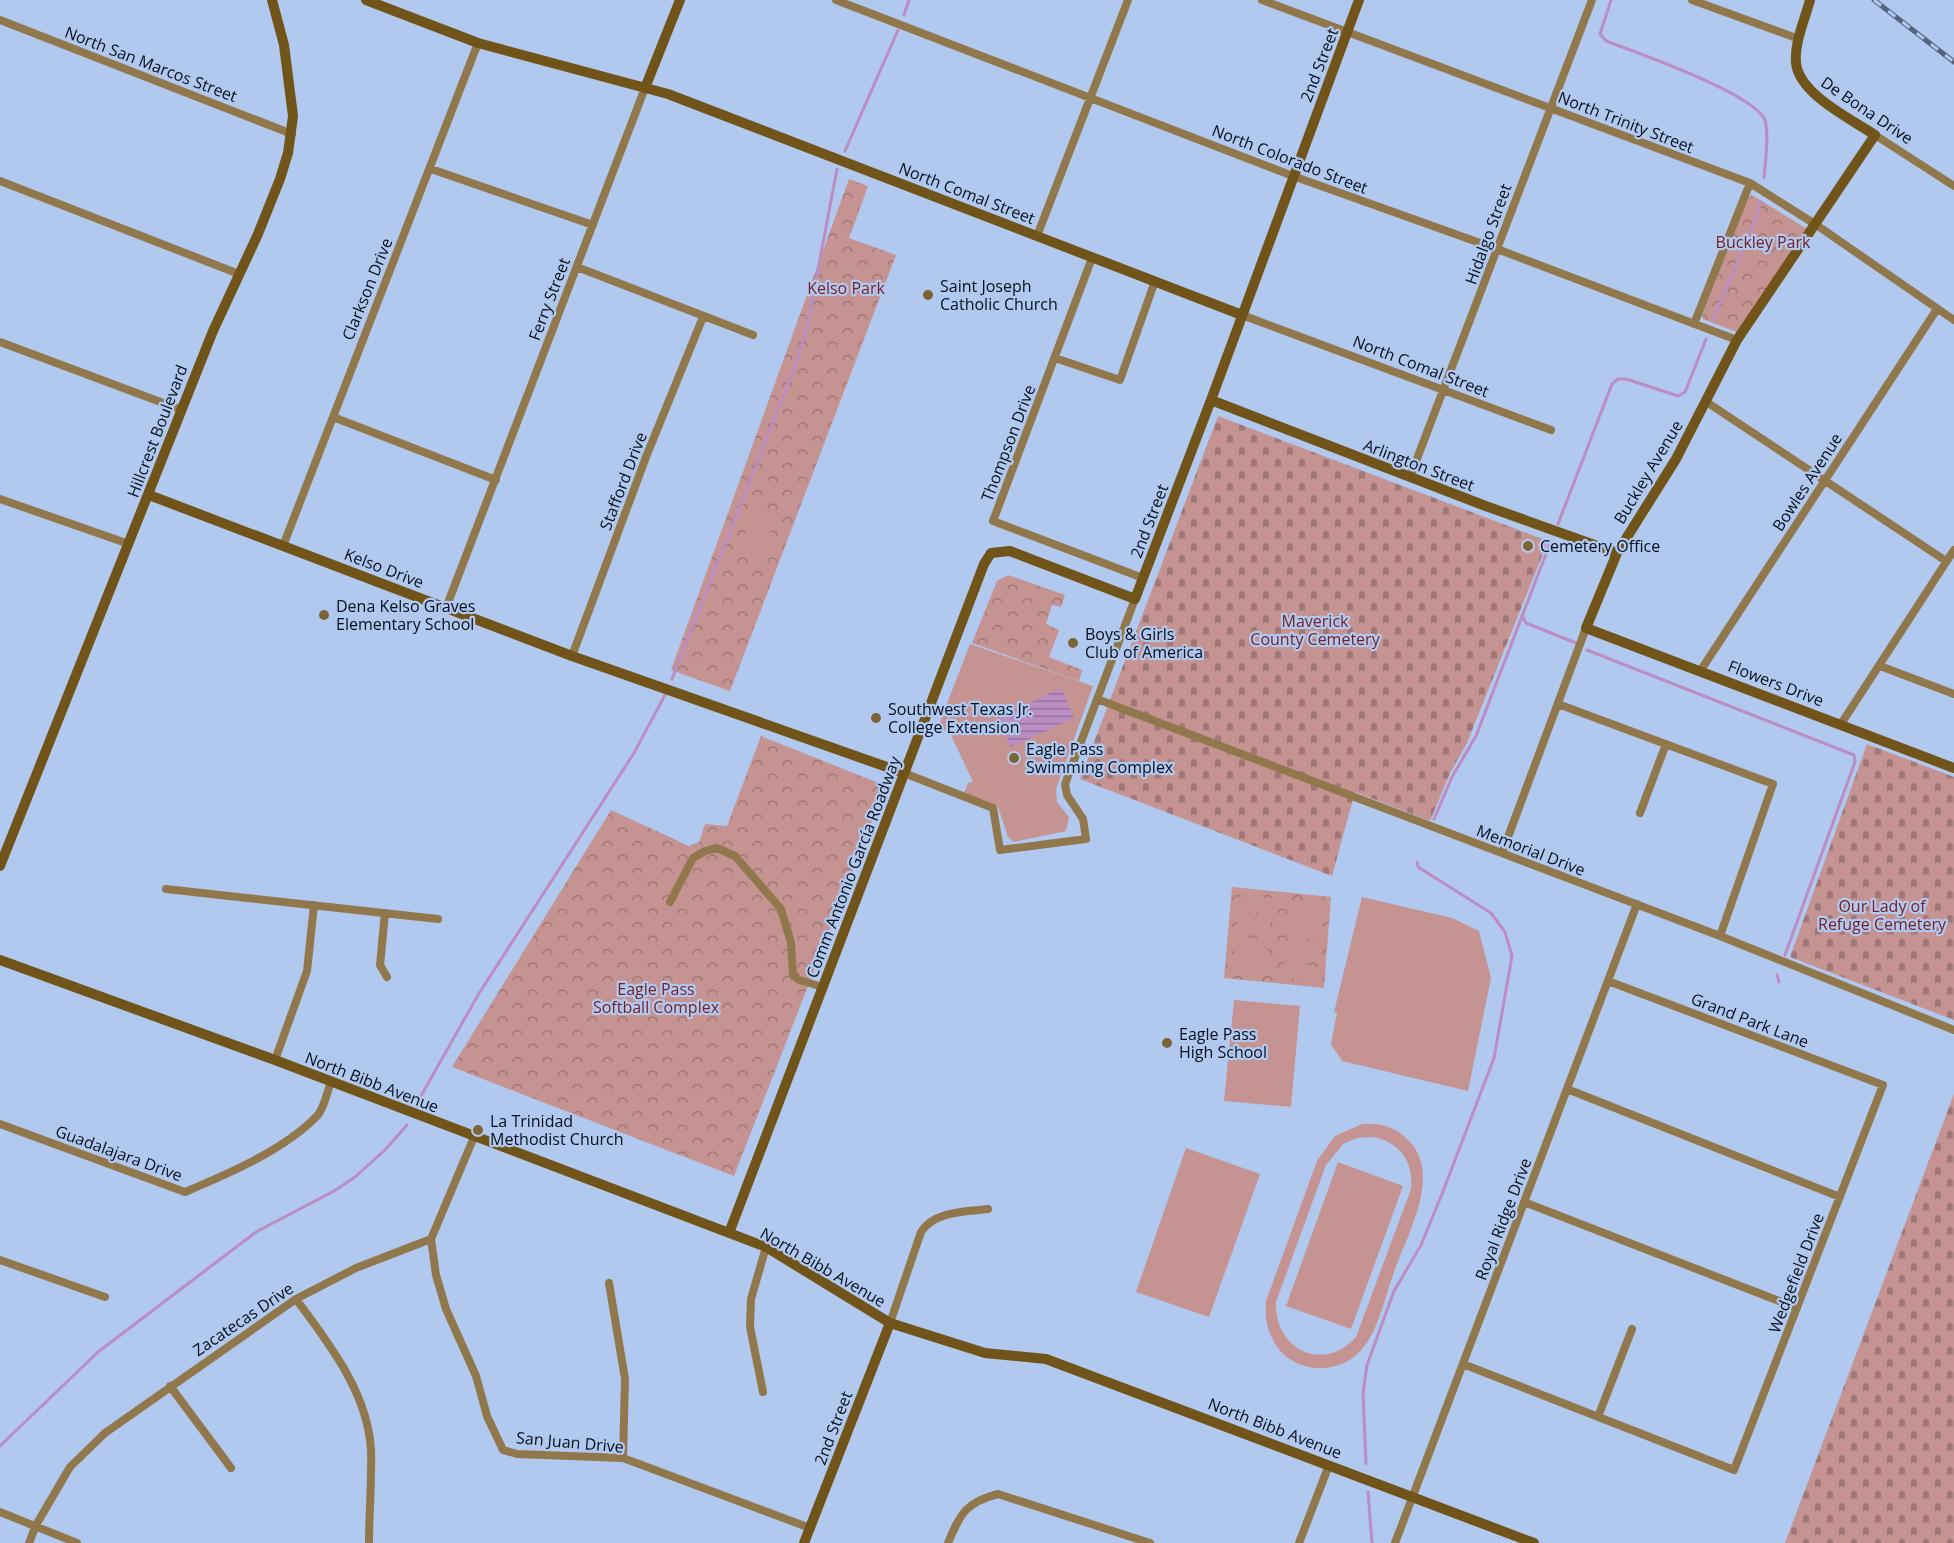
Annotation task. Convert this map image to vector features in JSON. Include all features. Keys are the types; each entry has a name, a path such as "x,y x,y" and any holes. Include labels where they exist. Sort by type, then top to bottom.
{"street":[{"name":"Hillcrest Boulevard","path":"0,866 182,410 271,203 291,134 291,93 284,45 272,0"},
{"name":"North Comal Street","path":"366,0 478,43 679,98 1092,258 1551,430"},
{"name":"Ferry Street","path":"446,608 680,0"},
{"name":"North Colorado Street","path":"836,0 1293,176 1497,249 1737,340"},
{"path":"1037,236 1128,0"},
{"name":"North Trinity Street","path":"1262,0 1750,183 1815,224 1954,320"},
{"name":"2nd Street","path":"904,773 993,808 1000,850 1086,839 1083,819 1067,795 1065,784 1211,400 1359,0"},
{"name":"Hidalgo Street","path":"1410,477 1592,0"},
{"path":"1692,0 1799,39 1810,0"},
{"name":"North San Marcos Street","path":"0,20 291,134"},
{"name":"De Bona Drive","path":"1799,39 1795,62 1799,79 1812,92 1954,186"},
{"name":"Clarkson Drive","path":"284,546 478,43"},
{"name":"Buckley Avenue","path":"1502,853 1586,628 1617,553 1676,459 1737,340 1875,135"},
{"path":"431,169 593,225"},
{"path":"0,181 239,274"},
{"path":"1694,324 1750,183"},
{"name":"Thompson Drive","path":"1092,258 993,521 1143,578"},
{"path":"577,267 753,335"},
{"path":"1054,358 1120,380 1155,281"},
{"name":"Bowles Avenue","path":"1701,670 1937,309"},
{"name":"Stafford Drive","path":"572,656 646,457 703,317"},
{"path":"0,342 182,410"},
{"name":"Arlington Street","path":"1211,400 1410,477 1617,553"},
{"path":"1705,401 1823,482 1946,561"},
{"path":"333,417 496,480"},
{"name":"Kelso Drive","path":"149,495 572,656 904,773"},
{"path":"0,499 129,544"},
{"name":"Comm Antonio García Roadway","path":"729,1233 984,564 991,554 1010,550 1135,599"},
{"path":"1841,724 1954,550"},
{"name":"Flowers Drive","path":"1586,628 1954,768"},
{"path":"1880,666 1954,694"},
{"name":"Memorial Drive","path":"1097,699 1720,936 1954,1030"},
{"path":"1558,704 1773,784 1720,936"},
{"path":"1640,813 1666,744"},
{"path":"670,902 693,858 705,851 717,848 735,856 781,909 791,943 793,974 799,980 823,987"},
{"path":"166,889 438,919"},
{"name":"Royal Ridge Drive","path":"1395,1543 1637,904"},
{"path":"275,1060 307,971 314,905"},
{"path":"385,913 380,965 387,977"},
{"name":"North Bibb Avenue","path":"0,960 275,1060 766,1247 890,1323 985,1353 1046,1359 1533,1543"},
{"name":"Grand Park Lane","path":"1608,981 1883,1085"},
{"name":"Guadalajara Drive","path":"0,1124 185,1192 230,1173 288,1139 319,1115 331,1083"},
{"name":"Wedgefield Drive","path":"1598,1417 1734,1470 1883,1085"},
{"path":"1567,1089 1840,1197"},
{"path":"431,1239 474,1137"},
{"path":"1524,1202 1797,1308"},
{"path":"890,1323 921,1232 928,1221 988,1209"},
{"name":"Zacatecas Drive","path":"29,1543 36,1525 70,1467 105,1433 296,1299 356,1268 431,1239"},
{"name":"San Juan Drive","path":"431,1239 436,1275 446,1309 476,1376 487,1416 503,1449 517,1454 623,1458 810,1528"},
{"path":"763,1392 750,1327 751,1299 766,1247"},
{"path":"0,1260 105,1297"},
{"path":"609,1283 625,1379 623,1458"},
{"path":"296,1299 327,1341 360,1400 371,1448 369,1543"},
{"name":"2nd Street","path":"804,1543 890,1323"},
{"path":"1463,1364 1598,1417 1632,1329"},
{"path":"170,1386 231,1468"},
{"path":"1299,1543 1329,1465"},
{"path":"948,1543 959,1517 976,1500 998,1494 1150,1543"},
{"path":"0,1512 77,1543"}],"green space":[{"name":"Kelso Park","path":"849,179 868,186 849,238 896,255 730,691 671,670"},
{"name":"Buckley Park","path":"1752,195 1807,229 1739,333 1703,319 1702,315 1748,197"},
{"name":"Maverick County Cemetery","path":"1218,416 1548,541 1467,743 1450,773 1430,821 1355,792 1332,876 1080,779"},
{"path":"754,512 775,521 761,555 740,547"},
{"path":"1008,575 1065,595 1061,607 1052,605 1046,624 1059,630 1049,657 1082,670 1079,681 972,643 997,581"},
{"name":"Eagle Pass Swimming Complex","path":"970,644 1093,686 1056,789 1057,802 1069,817 1066,831 1014,842 1008,837 998,807 964,793 968,783 973,782 950,733 938,727"},
{"name":"Eagle Pass Softball Complex","path":"761,736 886,786 734,1176 452,1067 611,810 689,846 699,842 705,824 727,826"},
{"name":"Our Lady of Refuge Cemetery","path":"1867,744 1954,777 1954,1020 1790,957"},
{"path":"1232,887 1331,897 1324,988 1224,978"},
{"path":"1241,895 1273,898 1272,914 1239,910"},
{"path":"1362,897 1452,918 1479,931 1491,978 1468,1091 1342,1061 1331,1044 1337,1013 1334,1012"},
{"path":"1290,900 1323,903 1321,919 1289,915"},
{"path":"1238,915 1271,918 1269,934 1237,931"},
{"path":"1288,921 1320,924 1319,940 1286,936"},
{"path":"1236,937 1269,940 1267,956 1234,953"},
{"path":"1286,941 1318,945 1317,960 1284,957"},
{"path":"1234,958 1267,961 1265,977 1232,973"},
{"path":"1284,962 1316,966 1315,981 1282,978"},
{"path":"1234,1000 1300,1006 1291,1107 1224,1101"},
{"path":"1954,1094 1954,1543 1785,1543"},
{"path":"1362,1124 1375,1124 1393,1129 1408,1140 1418,1154 1422,1170 1422,1187 1413,1222 1370,1338 1364,1347 1348,1361 1331,1367 1313,1368 1296,1363 1277,1346 1267,1325 1266,1301 1317,1161 1335,1136","holes":["1373,1137 1391,1143 1403,1155 1410,1170 1411,1189 1356,1337 1343,1348 1329,1354 1316,1355 1303,1351 1283,1332 1278,1319 1276,1302 1326,1165 1343,1144 1357,1138"]},
{"path":"1186,1148 1260,1174 1209,1317 1136,1292"},
{"path":"1338,1162 1403,1186 1351,1329 1286,1306"}],"shaded area":[{"path":"1061,688 1074,718 1011,747 998,718"}],"waterway":[{"path":"904,15 909,0"},
{"path":"1611,0 1600,34 1606,41 1716,85 1754,108 1764,118 1767,139 1764,178"},
{"path":"845,151 898,30"},
{"path":"672,679 796,364 808,322 837,169"},
{"path":"1713,320 1758,213 1760,202"},
{"path":"1558,524 1612,384 1618,379 1626,379 1678,396 1685,392 1706,339"},
{"path":"1434,819 1452,777 1476,736 1551,541"},
{"path":"1522,616 1526,623 1576,643"},
{"path":"1587,650 1854,755 1855,762 1785,955"},
{"path":"417,1103 478,995 634,753 665,695"},
{"path":"1366,1464 1363,1393 1367,1365 1394,1291 1421,1245 1494,1058 1512,956 1505,932 1491,913 1418,867 1417,862"},
{"path":"1777,975 1779,982"},
{"path":"0,1446 98,1352 256,1232 334,1191 355,1177 385,1150 407,1125"},
{"path":"1368,1492 1372,1543"}],"railway":[{"path":"1874,0 1954,62"}],"place":[{"name":"Saint Joseph Catholic Church","path":"928,295"},
{"name":"Cemetery Office","path":"1528,546"},
{"name":"Dena Kelso Graves Elementary School","path":"324,615"},
{"name":"Boys & Girls Club of America","path":"1073,643"},
{"name":"Southwest Texas Jr. College Extension","path":"876,718"},
{"name":"Eagle Pass Swimming Complex","path":"1014,758"},
{"name":"Eagle Pass High School","path":"1167,1043"},
{"name":"La Trinidad Methodist Church","path":"478,1130"}]}
